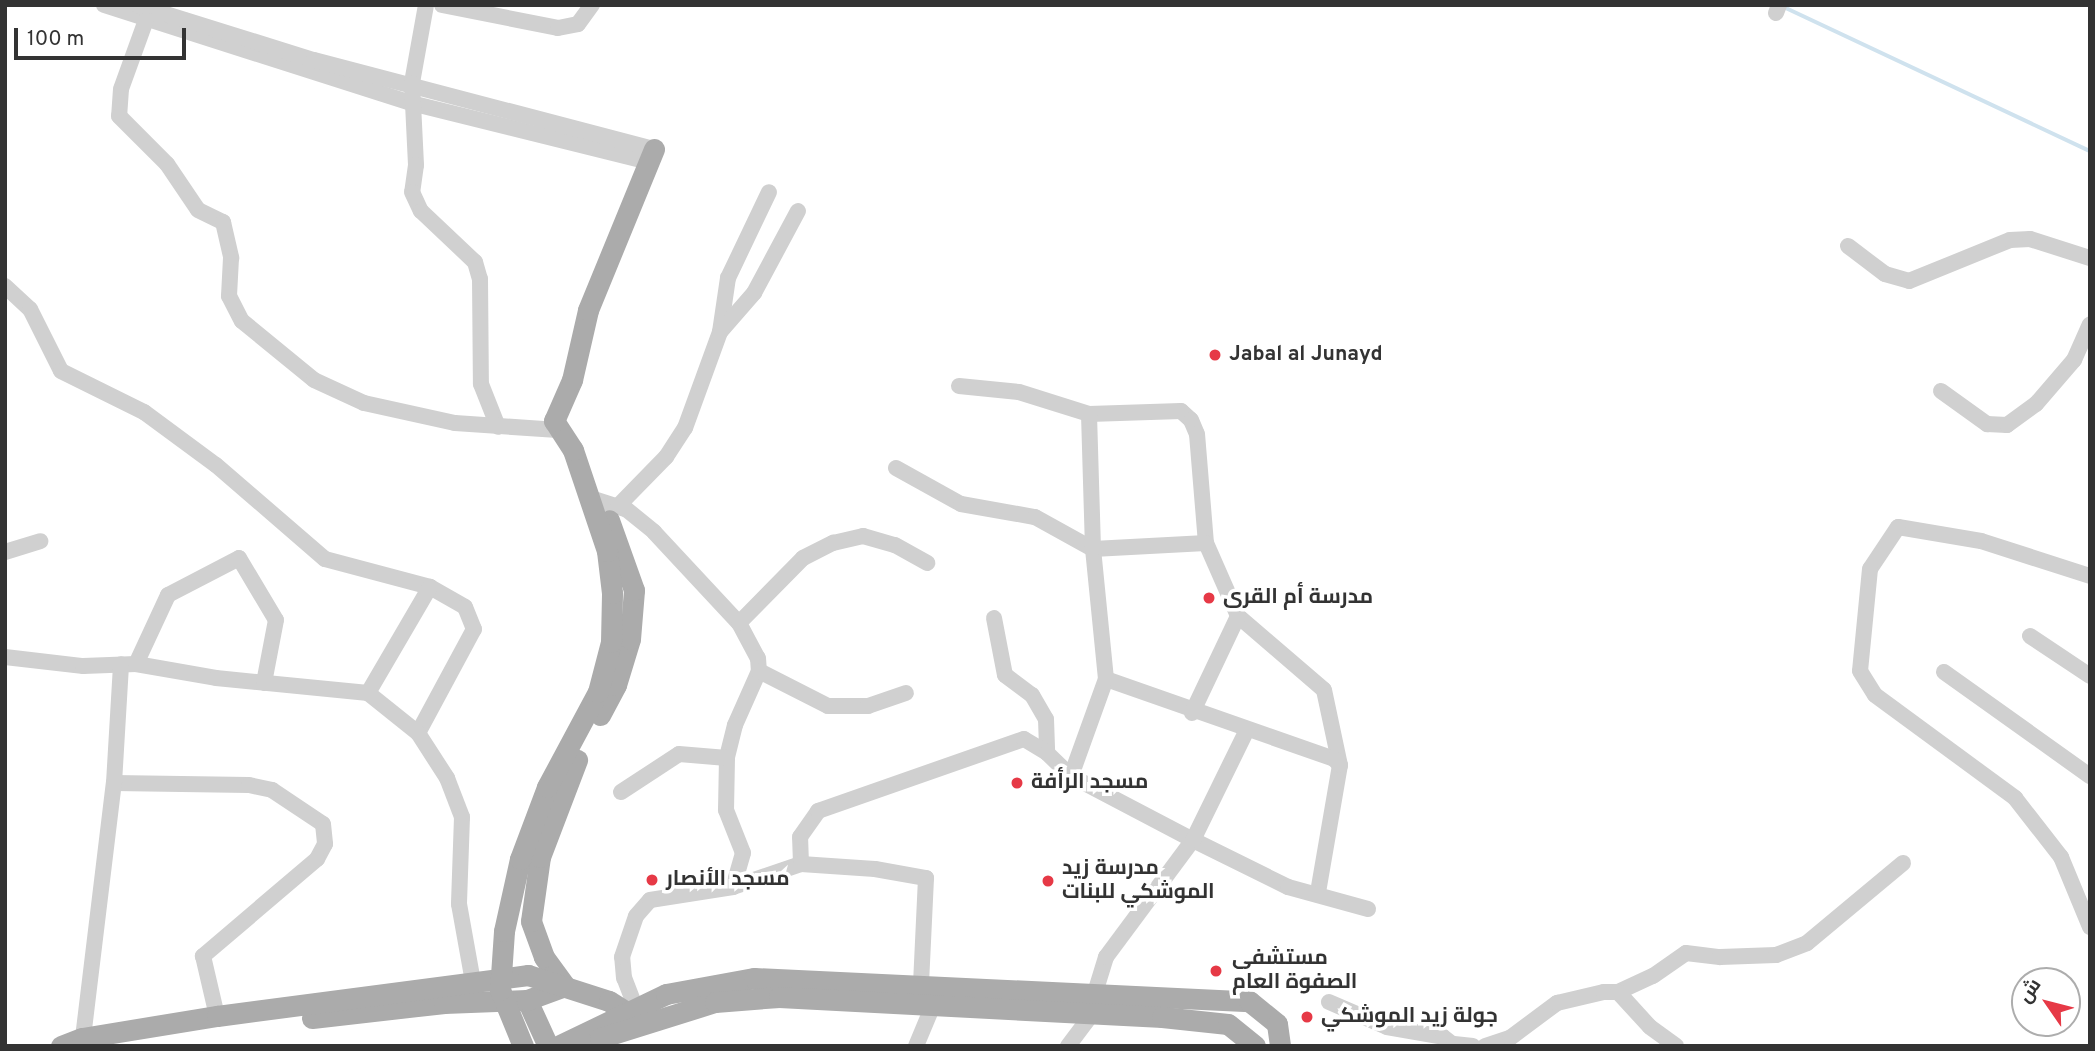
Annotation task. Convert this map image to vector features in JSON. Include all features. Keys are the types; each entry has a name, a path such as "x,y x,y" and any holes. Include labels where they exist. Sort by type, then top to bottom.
{"main road":[{"path":"523,1046 501,989 520,859 547,786 598,692 611,642 612,593 607,551 573,450 554,421 572,380 589,310 652,156"},
{"path":"565,986 544,957 531,921 540,857 568,778 616,685 630,639 634,590 606,514 588,499"},
{"path":"76,1043 501,989 528,975 630,1008 647,1025"},
{"path":"558,1046 630,1008 666,994 754,978 927,994 1093,1005 1228,1024 1255,1046"},
{"path":"76,1043 217,1016 473,982 501,989 527,1000 548,1046"},
{"path":"527,1000 565,986"},
{"path":"598,1043 715,1002 927,994"},
{"path":"1093,1005 1249,1001 1277,1024 1280,1046"}],"street":[{"path":"104,5 415,104 652,156"},
{"path":"137,5 314,60 412,83 652,156"},
{"path":"426,5 412,83 415,104 412,192 421,211 475,262 480,279 481,384 498,427"},
{"path":"442,5 558,28 578,24 592,5"},
{"path":"146,20 121,89 119,116 167,164 198,210 223,222 231,258 229,296 242,321 314,380 364,403 455,423 558,430"},
{"path":"618,506 667,457 685,428 720,332 728,278 769,192"},
{"path":"720,332 754,293 798,211"},
{"path":"1848,246 1885,274 1909,281 2010,240 2030,239 2090,258"},
{"path":"5,286 30,309 61,371 144,412 216,466 325,559 430,587 466,607 474,629 418,733"},
{"path":"1941,391 1987,424 2007,425 2036,404 2074,360 2090,324"},
{"path":"959,386 1019,392 1089,414 1181,411 1191,420 1197,434 1206,543 1238,616 1324,690 1340,765 1318,893"},
{"path":"1071,776 1106,679 1093,550 1089,414"},
{"path":"896,468 961,504 1035,517 1093,550 1206,543"},
{"path":"588,499 618,506 654,532 739,623 759,671 828,706 868,706 906,693"},
{"path":"2090,576 1981,541 1898,527 1870,569 1860,670 1875,695 2015,798 2061,857 2090,927"},
{"path":"739,623 803,558 832,542 863,536 895,545 927,563"},
{"path":"5,552 40,541"},
{"path":"76,1043 114,783 128,664 168,595 239,558 276,620 264,683"},
{"path":"368,693 430,587"},
{"path":"1192,713 1238,616"},
{"path":"994,618 1005,674 1032,695 1046,719 1048,753"},
{"path":"2030,636 2090,676"},
{"path":"5,657 83,666 128,664 264,683 368,693 418,733 447,778 461,817 459,904 473,982"},
{"path":"733,887 743,853 726,810 727,758 735,725 759,671"},
{"path":"1944,672 2090,776"},
{"path":"1106,679 1246,732 1334,759 1340,765"},
{"path":"1068,1046 1093,1005 1106,957 1194,840 1246,732"},
{"path":"801,864 800,837 818,811 1024,739 1048,753 1071,776 1288,887 1318,893 1368,909"},
{"path":"621,792 679,754 727,758"},
{"path":"114,783 249,785 272,790 323,824 325,844 317,859 203,956 217,1016"},
{"path":"1486,1046 1510,1038 1557,1003 1618,992 1653,976 1686,953 1720,957 1776,955 1807,943 1903,863"},
{"path":"630,1008 622,957 636,916 650,900 733,887 801,864 926,878 927,994 916,1046"},
{"path":"1618,992 1650,1027 1676,1046"},
{"path":"1329,1002 1387,1027 1443,1037 1454,1045 1473,1046"}],"waterway":[{"path":"1784,7 2090,151"}],"place":[{"name":"Jabal al Junayd","path":"1215,355"},
{"name":"مدرسة أم القرى","path":"1209,598"},
{"name":"مسجد الرأفة","path":"1017,783"},
{"name":"مسجد الأنصار","path":"652,880"},
{"name":"مدرسة زيد الموشكي للبنات","path":"1048,881"},
{"name":"مستشفى الصفوة العام","path":"1216,971"},
{"name":"جولة زيد الموشكي","path":"1307,1017"}]}
